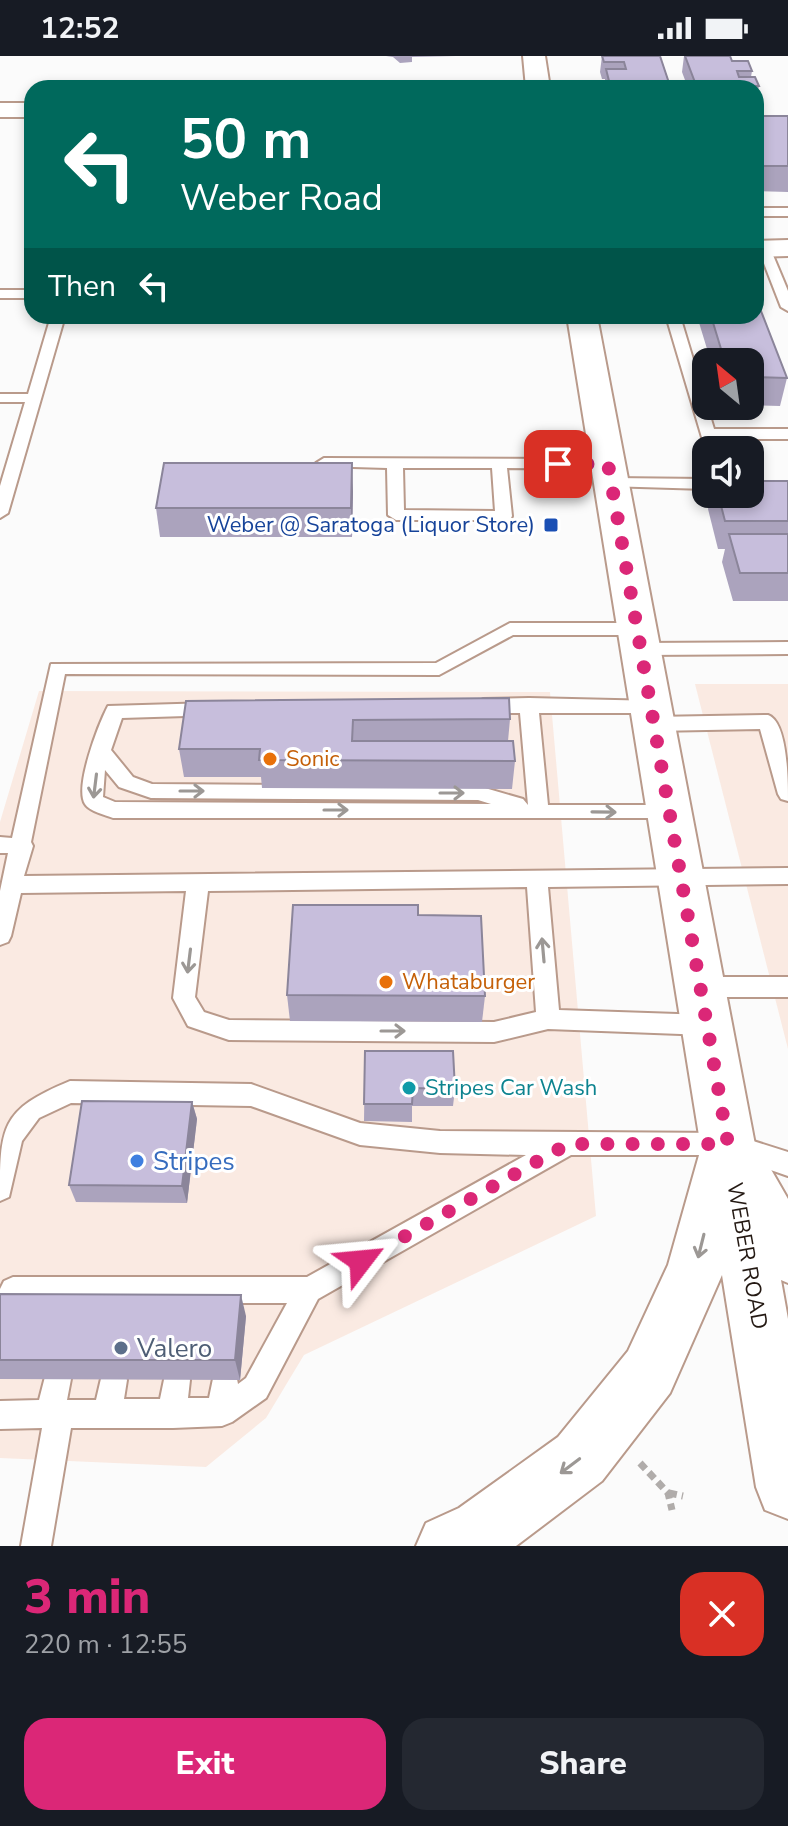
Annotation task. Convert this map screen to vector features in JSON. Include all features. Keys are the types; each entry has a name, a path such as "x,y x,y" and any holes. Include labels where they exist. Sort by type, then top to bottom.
{"main road":[{"path":"534,56 537,80"},
{"name":"WEBER ROAD","path":"583,324 788,1487"},
{"path":"728,1144 788,1255"},
{"path":"449,1546 482,1531 580,1459 649,1372 695,1270 728,1144"}],"street":[{"path":"0,110 24,110"}],"lane":[{"path":"764,212 788,212"},
{"path":"769,248 788,307"},
{"path":"0,294 24,294"},
{"path":"0,513 56,324"},
{"path":"675,324 708,434 788,434"},
{"path":"0,398 34,398"},
{"path":"303,463 499,464 692,483"},
{"path":"395,463 396,515 504,516 499,464"},
{"path":"0,936 23,846 57,668 439,669 510,629 788,648"},
{"path":"529,705 539,811"},
{"path":"466,706 529,705 768,722 788,713"},
{"path":"226,709 115,711 101,752 92,791 93,801 113,810 669,813"},
{"path":"768,722 788,794"},
{"path":"101,752 126,782 151,791 478,793 539,811"},
{"path":"0,845 23,846"},
{"path":"12,885 788,876"},
{"path":"537,880 548,1019"},
{"path":"198,884 184,998 196,1019 229,1030 494,1032 548,1019 704,1006 788,987"},
{"path":"0,1189 11,1137 30,1110 70,1092 251,1095 360,1134 440,1142 728,1144 788,1164"},
{"path":"7,1298 183,1303 235,1289 309,1290 568,1144"},
{"path":"232,1316 235,1289"},
{"path":"0,1415 222,1412 256,1388 309,1290"},
{"path":"36,1546 55,1415 57,1379"},
{"path":"222,1412 225,1379"},
{"path":"108,1414 113,1380"},
{"path":"173,1414 176,1380"}],"path":[{"path":"636,1459 668,1493 672,1510"},
{"path":"668,1493 683,1496"}],"shaded area":[{"path":"695,684 788,684 788,1049"},
{"path":"39,691 550,692 596,1216 304,1355 266,1418 206,1467 0,1458 0,822"}],"building":[{"path":"602,56 660,56 668,80 609,80 606,69 626,69 624,62 604,62"},
{"path":"685,56 730,56 732,61 748,61 752,71 737,71 739,77 755,77 756,80 694,80"},
{"path":"764,116 788,116 788,166 764,166"},
{"path":"764,319 787,378 764,377 764,348 721,348 713,324 764,324"},
{"path":"164,463 352,463 351,508 156,508"},
{"path":"764,481 788,481 788,521 725,521 722,508 764,508"},
{"path":"729,534 788,534 788,573 740,573"},
{"path":"509,698 510,719 353,720 352,741 513,741 515,761 259,760 260,749 179,749 186,701"},
{"name":"Whataburger","path":"293,905 418,905 418,915 481,916 485,996 287,995"},
{"path":"365,1051 453,1051 455,1089 413,1088 412,1104 364,1104"},
{"name":"Stripes","path":"82,1101 192,1102 182,1186 69,1185"},
{"name":"Valero","path":"0,1294 241,1295 235,1360 0,1360"}],"place":[{"name":"Weber @ Saratoga (Liquor Store)","path":"551,525"},
{"name":"Sonic","path":"270,759"},
{"name":"Whataburger","path":"386,982"},
{"name":"Stripes Car Wash","path":"409,1088"},
{"name":"Stripes","path":"137,1161"},
{"name":"Valero","path":"121,1348"}],"route":[{"path":"361,1261 568,1144 728,1144 608,464 558,464"}]}
